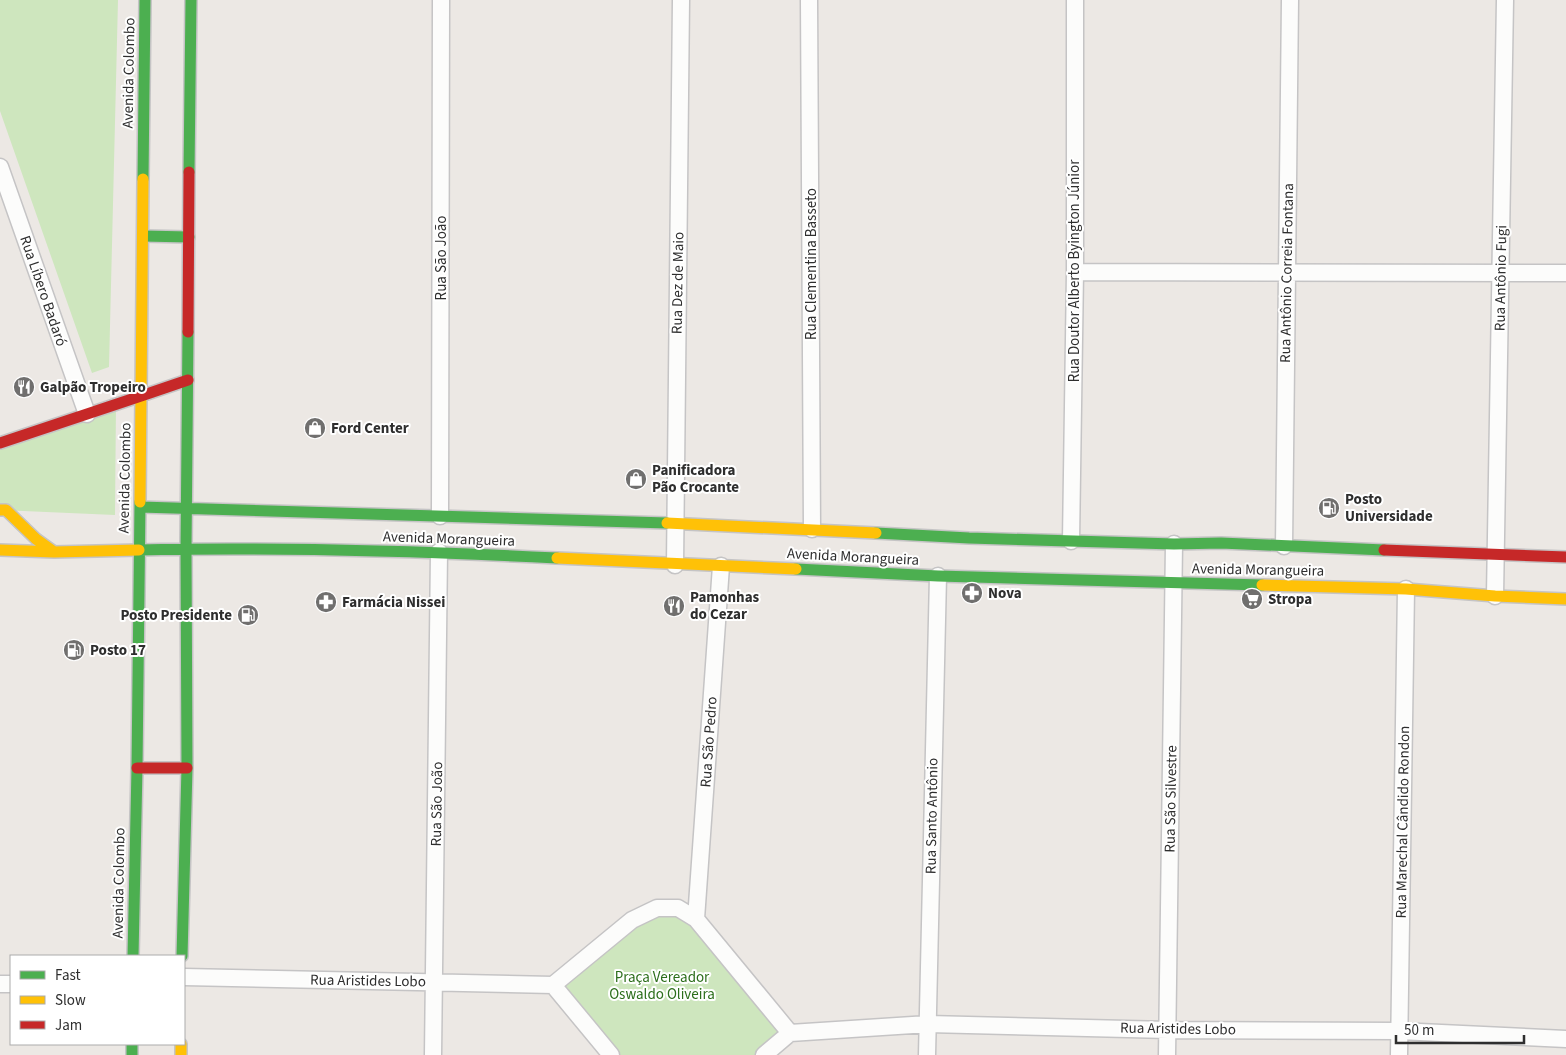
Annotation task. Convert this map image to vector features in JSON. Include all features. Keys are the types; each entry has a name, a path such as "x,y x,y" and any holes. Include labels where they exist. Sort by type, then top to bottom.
{"main road":[{"name":"Avenida Colombo","path":"133,955 137,768 145,0"},
{"path":"182,955 187,768 186,549 191,0"},
{"path":"143,236 189,237"},
{"path":"0,443 188,380"},
{"name":"Avenida Morangueira","path":"140,507 675,523 1071,542 1221,543 1566,557"},
{"path":"0,510 6,510 36,539 54,552"},
{"name":"Avenida Morangueira","path":"0,550 54,552 186,549 440,552 675,566 721,566 938,576 1406,589 1566,599"},
{"path":"137,768 187,768"}],"street":[{"name":"Rua São João","path":"440,516 441,0"},
{"name":"Rua Dez de Maio","path":"675,566 681,0"},
{"name":"Rua Clementina Basseto","path":"809,0 812,529"},
{"name":"Rua Doutor Alberto Byington Júnior","path":"1071,542 1075,272 1075,0"},
{"name":"Rua Antônio Correia Fontana","path":"1284,546 1290,0"},
{"name":"Rua Antônio Fugi","path":"1495,596 1505,0"},
{"name":"Rua Líbero Badaró","path":"0,167 87,414"},
{"path":"1075,272 1566,273"},
{"name":"Rua São Silvestre","path":"1168,1055 1174,544"},
{"name":"Rua São João","path":"433,1055 440,552"},
{"name":"Rua São Pedro","path":"696,919 721,566"},
{"name":"Rua Santo Antônio","path":"927,1055 938,576"},
{"name":"Rua Marechal Cândido Rondon","path":"1399,1055 1406,589"},
{"path":"611,1055 553,985 632,920 657,908 678,908 696,919 790,1033 764,1055"},
{"name":"Rua Aristides Lobo","path":"185,977 553,985"},
{"name":"Rua Aristides Lobo","path":"790,1033 928,1024 1168,1030 1400,1031 1566,1040"}],"green space":[{"path":"0,0 118,0 109,367 92,373 0,111"},
{"path":"116,404 115,515 0,510 0,443"},
{"name":"Praça Vereador Oswaldo Oliveira","path":"678,908 790,1033 764,1055 611,1055 553,985 632,920"}],"traffic: fast":[{"path":"143,179 145,0"},
{"path":"189,172 191,0"},
{"path":"143,236 189,237"},
{"path":"182,955 187,768 186,549 188,332"},
{"path":"133,955 140,502"},
{"path":"140,507 667,523"},
{"path":"876,533 969,538 1174,544 1221,543 1384,550"},
{"path":"139,550 348,550 557,558"},
{"path":"796,569 938,576 1262,585"},
{"path":"132,1045 132,1055"}],"traffic: slow":[{"path":"140,502 143,179"},
{"path":"0,510 6,510 36,539 54,552"},
{"path":"667,523 876,533"},
{"path":"0,550 54,552 139,550"},
{"path":"557,558 796,569"},
{"path":"1262,585 1406,589 1566,599"},
{"path":"181,1045 181,1055"}],"traffic: jam":[{"path":"188,332 189,172"},
{"path":"141,396 188,380"},
{"path":"0,443 141,396"},
{"path":"1384,550 1566,557"},
{"path":"137,768 187,768"}],"place":[{"name":"Galpão Tropeiro","path":"24,387"},
{"name":"Ford Center","path":"315,428"},
{"name":"Panificadora Pão Crocante","path":"636,479"},
{"name":"Posto Universidade","path":"1329,508"},
{"name":"Nova","path":"972,593"},
{"name":"Stropa","path":"1252,599"},
{"name":"Farmácia Nissei","path":"326,602"},
{"name":"Pamonhas do Cezar","path":"674,606"},
{"name":"Posto Presidente","path":"248,615"},
{"name":"Posto 17","path":"74,650"}]}
